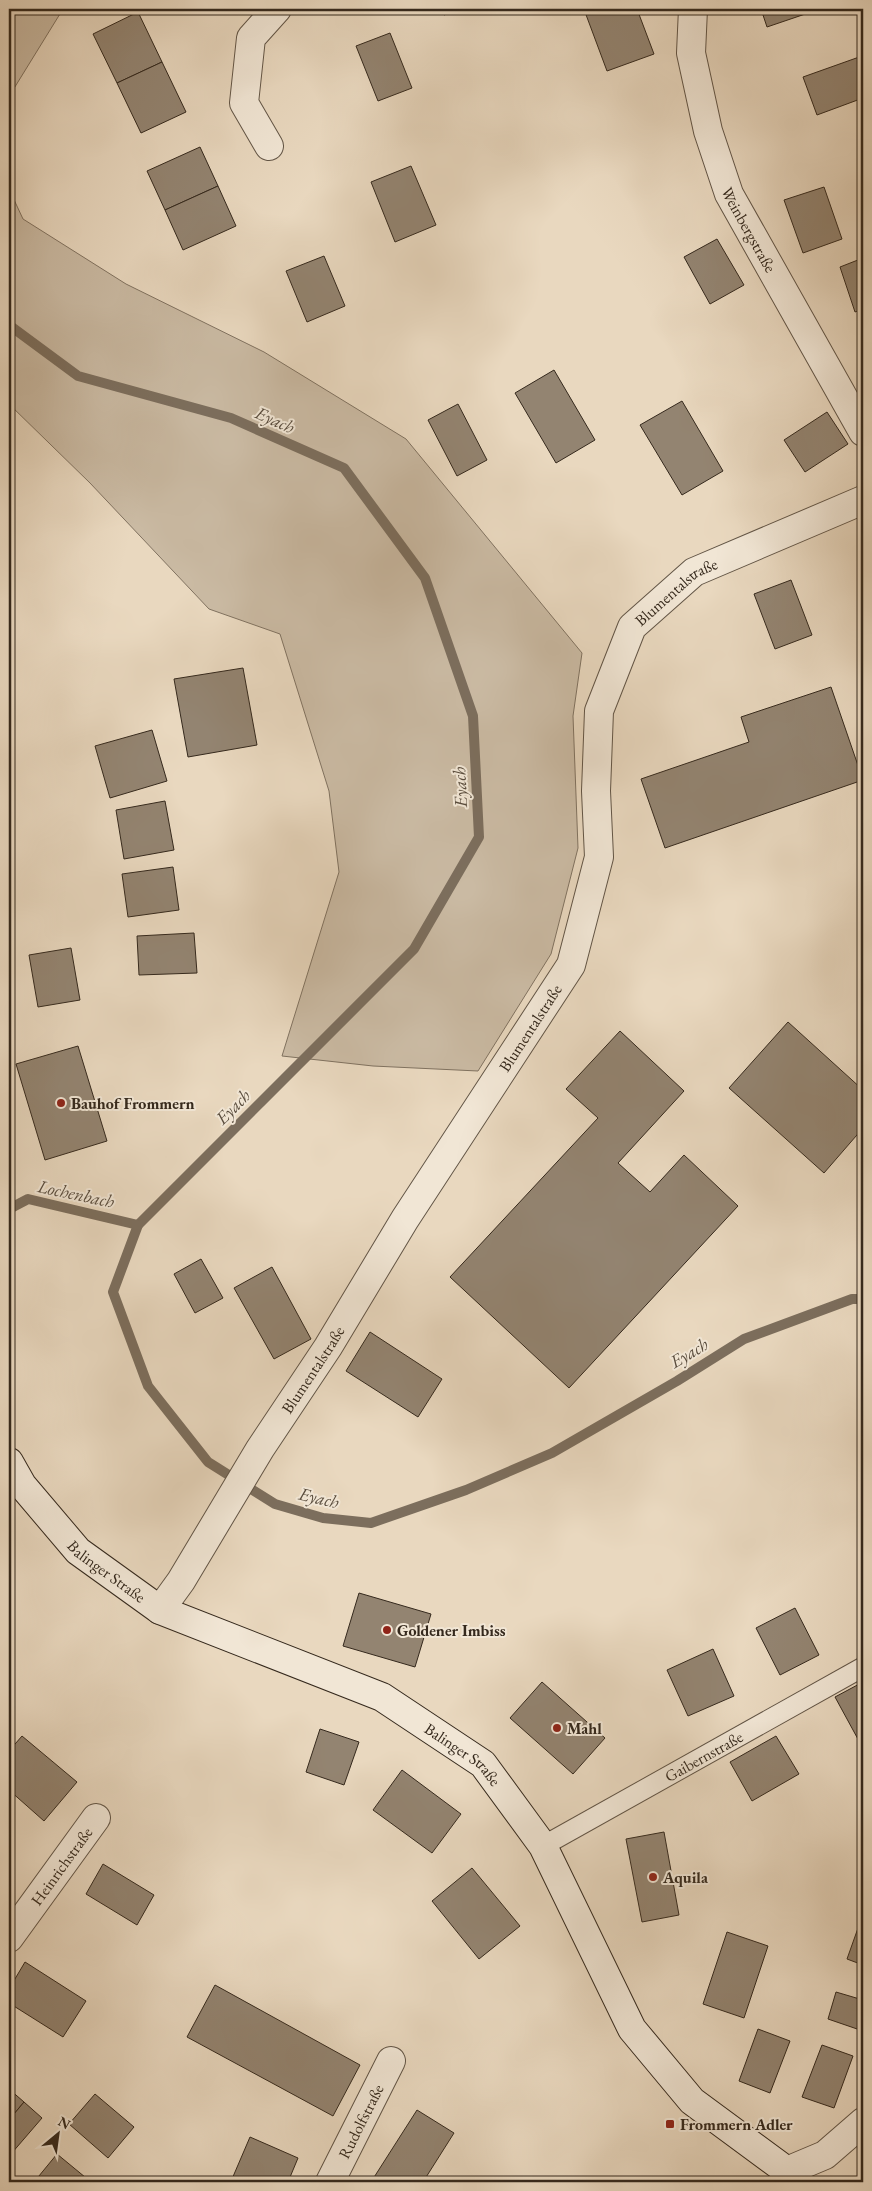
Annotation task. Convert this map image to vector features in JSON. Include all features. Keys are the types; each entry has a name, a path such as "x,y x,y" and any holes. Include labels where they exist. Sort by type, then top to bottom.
{"street":[{"path":"268,146 244,103 251,38 277,9"},
{"name":"Weinbergstraße","path":"693,9 692,53 708,131 729,194 863,432"},
{"name":"Blumentalstraße","path":"160,1610 181,1581 260,1449 328,1347 406,1219 571,966 598,857 596,791 599,711 632,627 694,572 863,500"},
{"name":"Balinger Straße","path":"9,1462 22,1485 78,1551 160,1610 382,1697 483,1764 543,1846 632,2028 692,2101 791,2177"},
{"name":"Heinrichstraße","path":"9,1938 96,1818"},
{"name":"Rudolfstraße","path":"330,2182 391,2061"},
{"path":"791,2177 825,2155 863,2122"}],"lane":[{"name":"Gaibernstraße","path":"543,1846 863,1668"}],"shaded area":[{"path":"9,9 63,9 13,90 9,105"},
{"path":"9,189 23,219 126,284 264,352 406,439 582,653 573,716 578,848 551,954 478,1071 373,1066 282,1056 339,872 329,791 280,634 209,609 90,483 9,404"}],"building":[{"path":"442,9 458,9 444,15"},
{"path":"593,9 637,9 654,54 607,71 585,12"},
{"path":"761,9 820,9 767,27"},
{"path":"138,12 162,62 117,83 93,34"},
{"path":"390,33 412,88 378,101 356,46"},
{"path":"862,56 863,98 817,115 803,77"},
{"path":"162,62 186,112 141,133 117,83"},
{"path":"200,147 218,186 165,210 147,171"},
{"path":"411,166 436,225 395,242 371,182"},
{"path":"218,186 236,226 183,250 165,210"},
{"path":"824,187 842,239 803,253 784,200"},
{"path":"717,239 744,285 710,304 684,257"},
{"path":"324,256 345,306 307,322 286,271"},
{"path":"863,258 863,309 855,312 840,267"},
{"path":"554,370 595,440 556,463 515,393"},
{"path":"682,401 723,471 682,495 640,425"},
{"path":"458,404 487,460 457,476 428,420"},
{"path":"827,412 848,444 805,472 784,440"},
{"path":"791,580 812,635 775,649 754,594"},
{"path":"243,668 257,745 188,757 174,679"},
{"path":"831,687 863,780 665,848 641,779 749,742 741,717"},
{"path":"152,730 167,781 110,798 95,746"},
{"path":"165,801 174,850 124,859 116,810"},
{"path":"173,867 179,910 128,917 122,874"},
{"path":"194,933 197,973 139,975 137,936"},
{"path":"71,948 80,1000 38,1007 29,955"},
{"path":"788,1022 863,1090 863,1128 824,1173 729,1088"},
{"path":"620,1031 684,1091 618,1163 650,1192 684,1155 738,1206 569,1388 450,1277 598,1118 566,1089"},
{"name":"Bauhof Frommern","path":"78,1046 107,1141 45,1160 16,1064"},
{"path":"201,1259 223,1298 195,1313 174,1274"},
{"path":"272,1267 311,1339 274,1359 234,1288"},
{"path":"370,1332 442,1379 418,1417 346,1371"},
{"name":"Goldener Imbiss","path":"359,1593 431,1614 415,1667 343,1646"},
{"path":"795,1608 819,1655 780,1675 756,1628"},
{"path":"713,1649 734,1696 688,1716 667,1670"},
{"name":"Mahl","path":"542,1682 605,1738 573,1774 510,1718"},
{"path":"863,1682 863,1739 859,1741 835,1697"},
{"path":"320,1729 359,1742 344,1785 306,1772"},
{"path":"22,1736 77,1782 44,1821 9,1790 9,1751"},
{"path":"776,1736 799,1774 752,1801 730,1762"},
{"path":"402,1770 461,1814 432,1853 373,1810"},
{"name":"Aquila","path":"664,1832 679,1915 642,1922 626,1839"},
{"path":"103,1864 154,1895 137,1925 86,1894"},
{"path":"472,1868 520,1926 479,1959 432,1901"},
{"path":"863,1914 863,1965 847,1959"},
{"path":"727,1932 768,1946 744,2018 703,2004"},
{"path":"25,1962 86,2001 63,2037 9,2003 9,1989"},
{"path":"215,1985 360,2065 333,2116 187,2037"},
{"path":"836,1992 863,2000 863,2031 828,2019"},
{"path":"758,2029 790,2041 770,2093 739,2081"},
{"path":"822,2045 853,2056 834,2108 802,2097"},
{"path":"9,2089 24,2102 9,2120"},
{"path":"95,2094 134,2127 108,2158 69,2124"},
{"path":"24,2102 42,2118 11,2154 9,2153 9,2120"},
{"path":"417,2110 454,2133 423,2182 371,2182"},
{"path":"250,2137 298,2158 288,2182 239,2182 232,2179"},
{"path":"57,2154 91,2182 34,2182"}],"waterway":[{"name":"Eyach","path":"9,325 78,376 231,418 344,468 425,578 473,716 479,837 414,949 138,1225 113,1292 148,1386 208,1462 275,1504 323,1518 371,1523 466,1490 552,1453 677,1381 744,1339 852,1299 863,1299"},
{"name":"Lochenbach","path":"9,1209 28,1199 138,1225"}],"place":[{"name":"Bauhof Frommern","path":"61,1103"},
{"name":"Goldener Imbiss","path":"387,1630"},
{"name":"Mahl","path":"557,1728"},
{"name":"Aquila","path":"653,1877"},
{"name":"Frommern Adler","path":"670,2124"}]}
